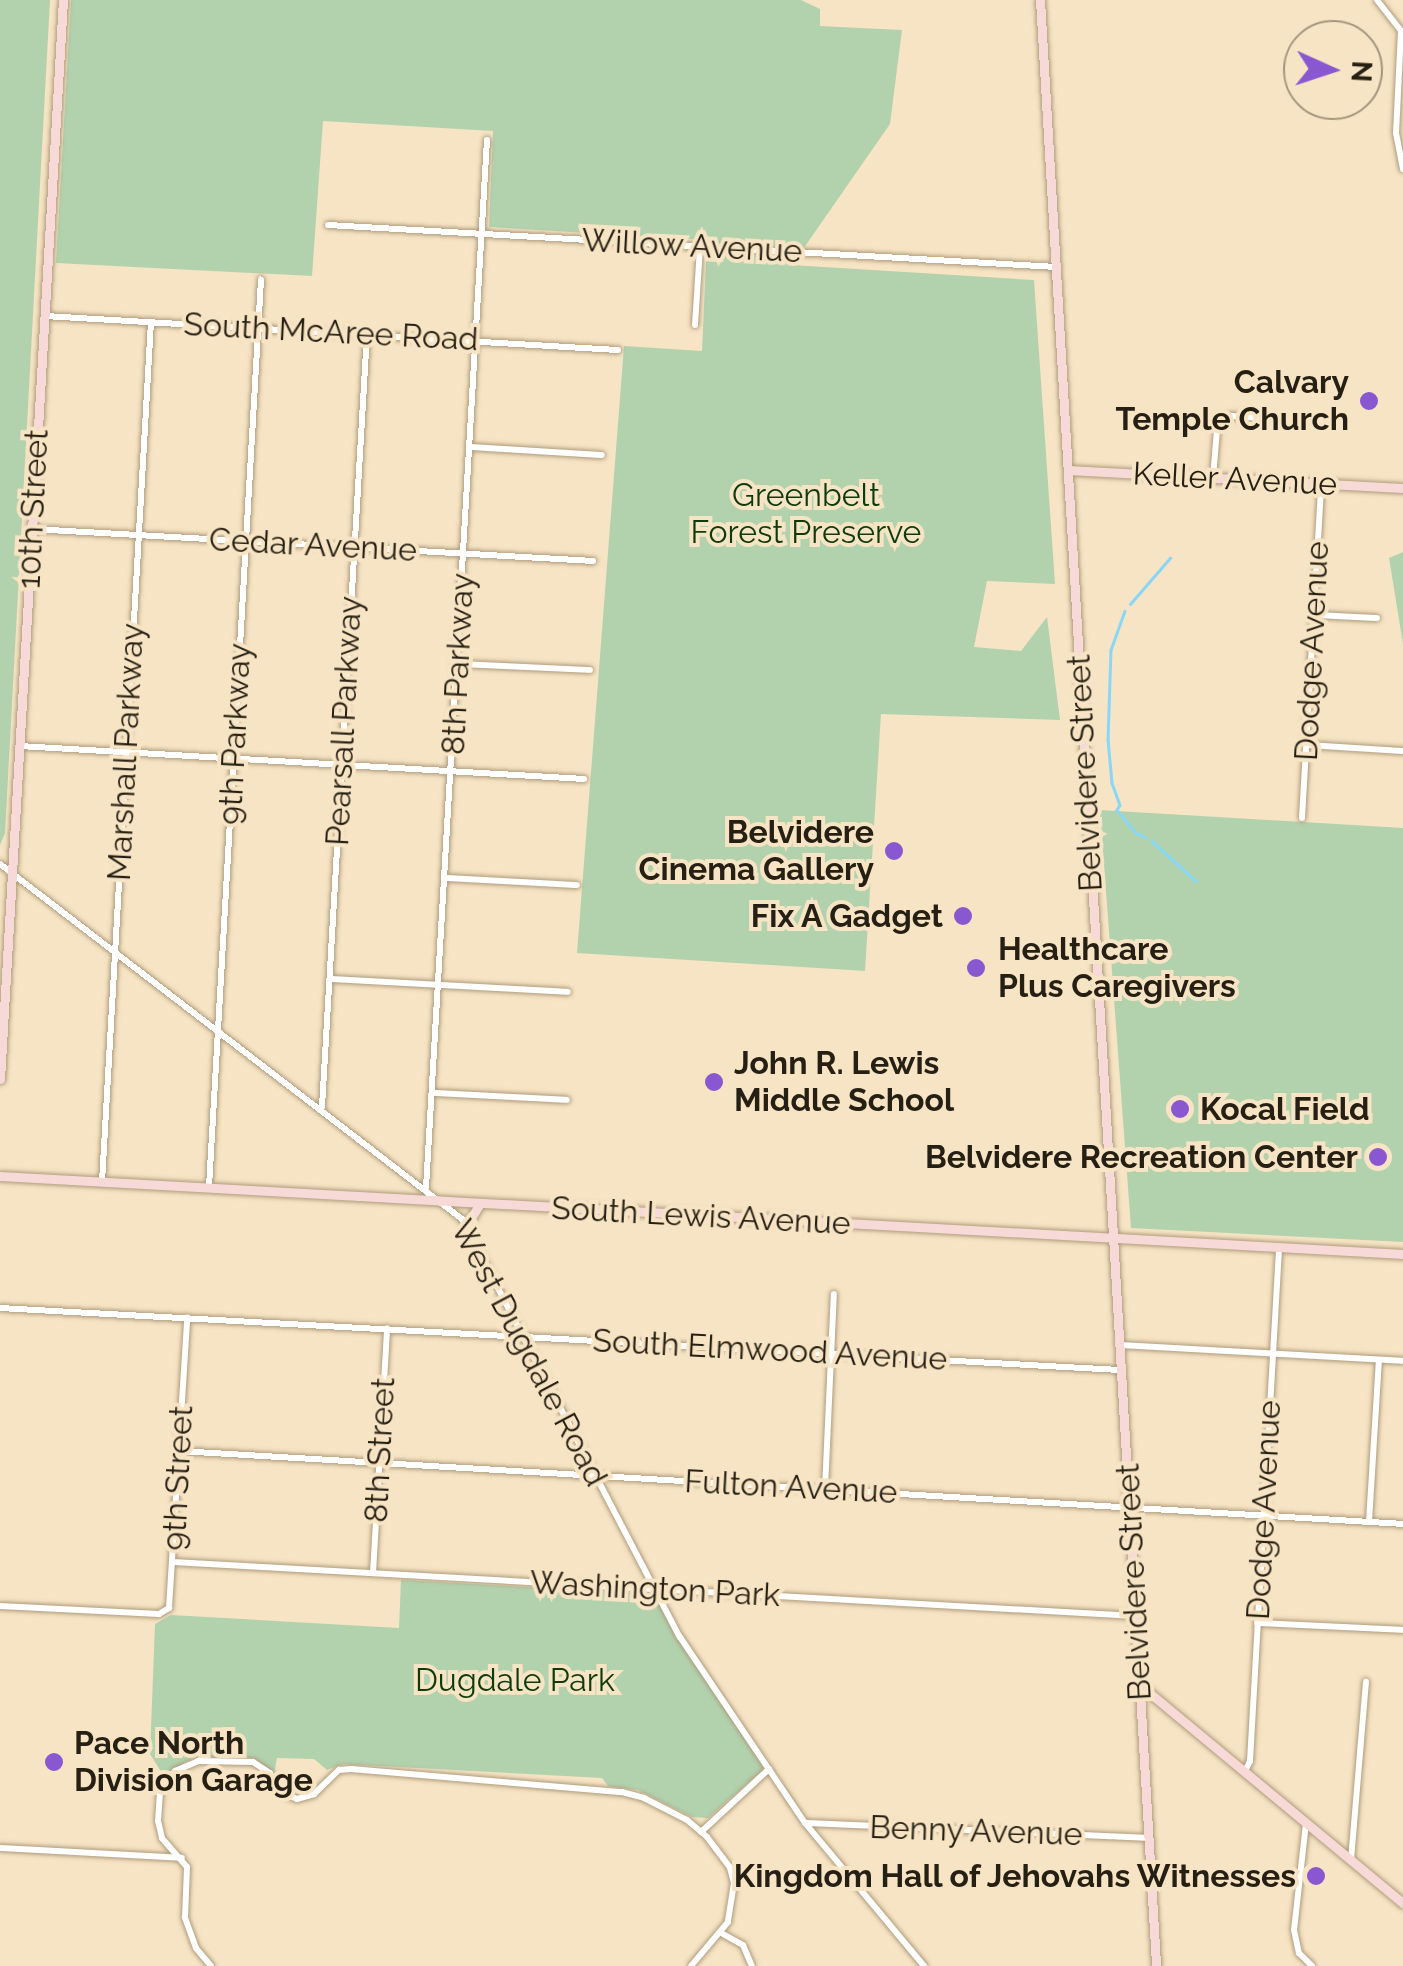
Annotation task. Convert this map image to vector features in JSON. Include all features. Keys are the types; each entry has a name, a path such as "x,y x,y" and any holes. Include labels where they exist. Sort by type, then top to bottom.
{"main road":[{"name":"10th Street","path":"0,1079 63,0"},
{"name":"Belvidere Street","path":"1040,0 1156,1966"},
{"name":"Keller Avenue","path":"1068,470 1403,488"},
{"name":"South Lewis Avenue","path":"0,1176 1403,1254"},
{"path":"466,1226 480,1204"},
{"path":"1140,1685 1403,1904"}],"street":[{"path":"1376,0 1399,24 1402,66 1396,132 1403,169"},
{"name":"8th Parkway","path":"426,1188 487,140"},
{"name":"Willow Avenue","path":"328,225 1056,267"},
{"path":"695,325 700,247"},
{"name":"9th Parkway","path":"209,1188 261,279"},
{"name":"South McAree Road","path":"44,316 618,350"},
{"name":"Marshall Parkway","path":"102,1182 151,322"},
{"name":"Pearsall Parkway","path":"322,1108 366,334"},
{"path":"1212,478 1217,429 1232,416 1338,423"},
{"path":"470,447 602,454"},
{"name":"Dodge Avenue","path":"1302,818 1321,484"},
{"name":"Cedar Avenue","path":"32,529 593,561"},
{"path":"1315,615 1377,618"},
{"path":"458,664 590,670"},
{"path":"1307,745 1403,751"},
{"path":"19,746 584,779"},
{"name":"West Dugdale Road","path":"0,864 426,1188 466,1226 680,1636 804,1824 924,1966"},
{"path":"446,878 577,885"},
{"path":"330,978 568,992"},
{"path":"434,1092 567,1100"},
{"name":"Dodge Avenue","path":"1245,1771 1250,1761 1279,1248"},
{"path":"825,1489 834,1294"},
{"name":"South Elmwood Avenue","path":"0,1308 1121,1370"},
{"name":"9th Street","path":"0,1606 159,1614 169,1608 187,1318"},
{"name":"8th Street","path":"373,1573 388,1328"},
{"path":"1119,1345 1403,1361"},
{"path":"1369,1522 1379,1360"},
{"name":"Fulton Avenue","path":"180,1451 1403,1524"},
{"name":"Washington Park","path":"173,1562 1136,1616"},
{"path":"1257,1623 1403,1630"},
{"path":"1351,1860 1366,1682"},
{"path":"211,1966 188,1930 189,1878 182,1858 162,1838 160,1792 175,1771 198,1762 253,1762 270,1774 280,1792 297,1799 314,1794 338,1770 351,1769 622,1792 669,1808 701,1832 723,1856 734,1883 723,1934 692,1966"},
{"path":"701,1832 768,1769"},
{"path":"1306,1822 1294,1930 1299,1953 1312,1966"},
{"name":"Benny Avenue","path":"804,1824 1148,1838"},
{"path":"0,1848 182,1858"},
{"path":"723,1934 743,1946 752,1966"}],"green space":[{"path":"0,0 50,0 5,833 0,845"},
{"name":"Greenbelt Forest Preserve","path":"71,0 801,0 820,9 820,26 902,30 890,124 792,265 1034,280 1055,584 987,581 974,647 1021,651 1047,617 1060,720 881,714 865,971 577,953 624,346 702,351 707,240 489,227 493,131 323,121 312,276 56,263"},
{"path":"1403,552 1403,644 1389,558"},
{"path":"1100,810 1403,828 1403,1242 1131,1228"},
{"name":"Dugdale Park","path":"401,1580 652,1594 765,1768 708,1818 692,1817 638,1790 608,1786 602,1778 343,1764 327,1770 314,1759 277,1758 274,1774 252,1758 225,1757 193,1758 163,1775 150,1754 155,1624 171,1615 399,1628"}],"waterway":[{"path":"1130,604 1170,558"},
{"path":"1125,611 1111,650 1108,739 1112,783 1120,805 1117,810 1136,833 1145,837"},
{"path":"1152,841 1196,881"}],"place":[{"name":"Calvary Temple Church","path":"1369,401"},
{"name":"Belvidere Cinema Gallery","path":"894,851"},
{"name":"Fix A Gadget","path":"963,916"},
{"name":"Healthcare Plus Caregivers","path":"976,968"},
{"name":"John R. Lewis Middle School","path":"714,1082"},
{"name":"Kocal Field","path":"1180,1109"},
{"name":"Belvidere Recreation Center","path":"1378,1157"},
{"name":"Pace North Division Garage","path":"54,1762"},
{"name":"Kingdom Hall of Jehovahs Witnesses","path":"1316,1876"}]}
